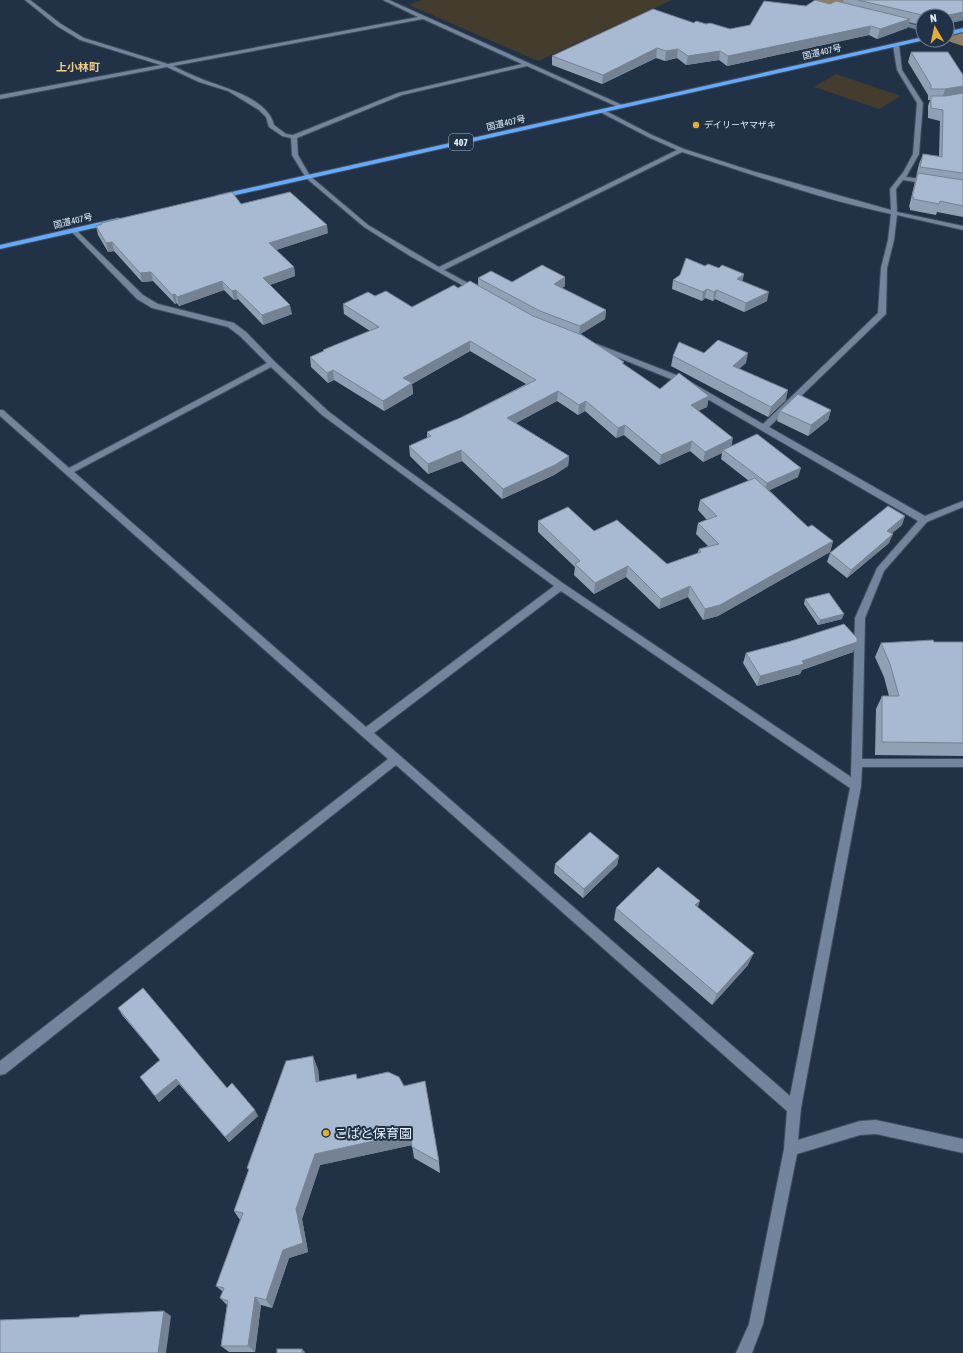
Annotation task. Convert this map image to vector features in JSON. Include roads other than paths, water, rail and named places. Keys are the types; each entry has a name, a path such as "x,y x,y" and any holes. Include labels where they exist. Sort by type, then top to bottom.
{"highway":[{"name":"国道407号","path":"212,199 915,41"},
{"name":"国道407号","path":"0,247 127,218"}],"street":[{"path":"27,0 59,25 82,39 167,65 201,81 230,90 261,109 269,117 271,126 284,135 294,137 400,94 528,64"},
{"path":"386,0 620,106"},
{"path":"0,97 424,16"},
{"path":"892,21 915,27"},
{"path":"765,427 882,314 884,268 891,240 894,213 893,189 902,178 916,154 920,103 917,95 901,74 897,60 896,45"},
{"path":"920,103 927,103"},
{"path":"602,111 650,136 682,150 857,204 963,228"},
{"path":"294,137 295,155 308,177 366,226 439,270 481,293"},
{"path":"439,270 682,150"},
{"path":"902,178 932,183"},
{"path":"73,230 140,297 155,306 231,325 243,334 272,364 331,417 561,586 856,786"},
{"path":"584,342 681,380 765,427 924,520"},
{"path":"67,472 272,364"},
{"path":"0,412 794,1108"},
{"path":"744,1353 756,1324 791,1149 794,1108 856,786 860,618 880,570 924,520 963,504"},
{"path":"366,733 561,586"},
{"path":"0,1069 214,903 396,759"},
{"path":"856,763 963,763"},
{"path":"791,1149 860,1128 876,1127 963,1146"}],"waterway":[{"path":"826,0 915,22"},
{"path":"955,36 963,39"}],"place":[{"name":"デイリーヤマザキ","path":"696,125"},
{"name":"こばと保育園","path":"326,1133"}],"district":[{"name":"上小林町","path":"78,67"}]}
